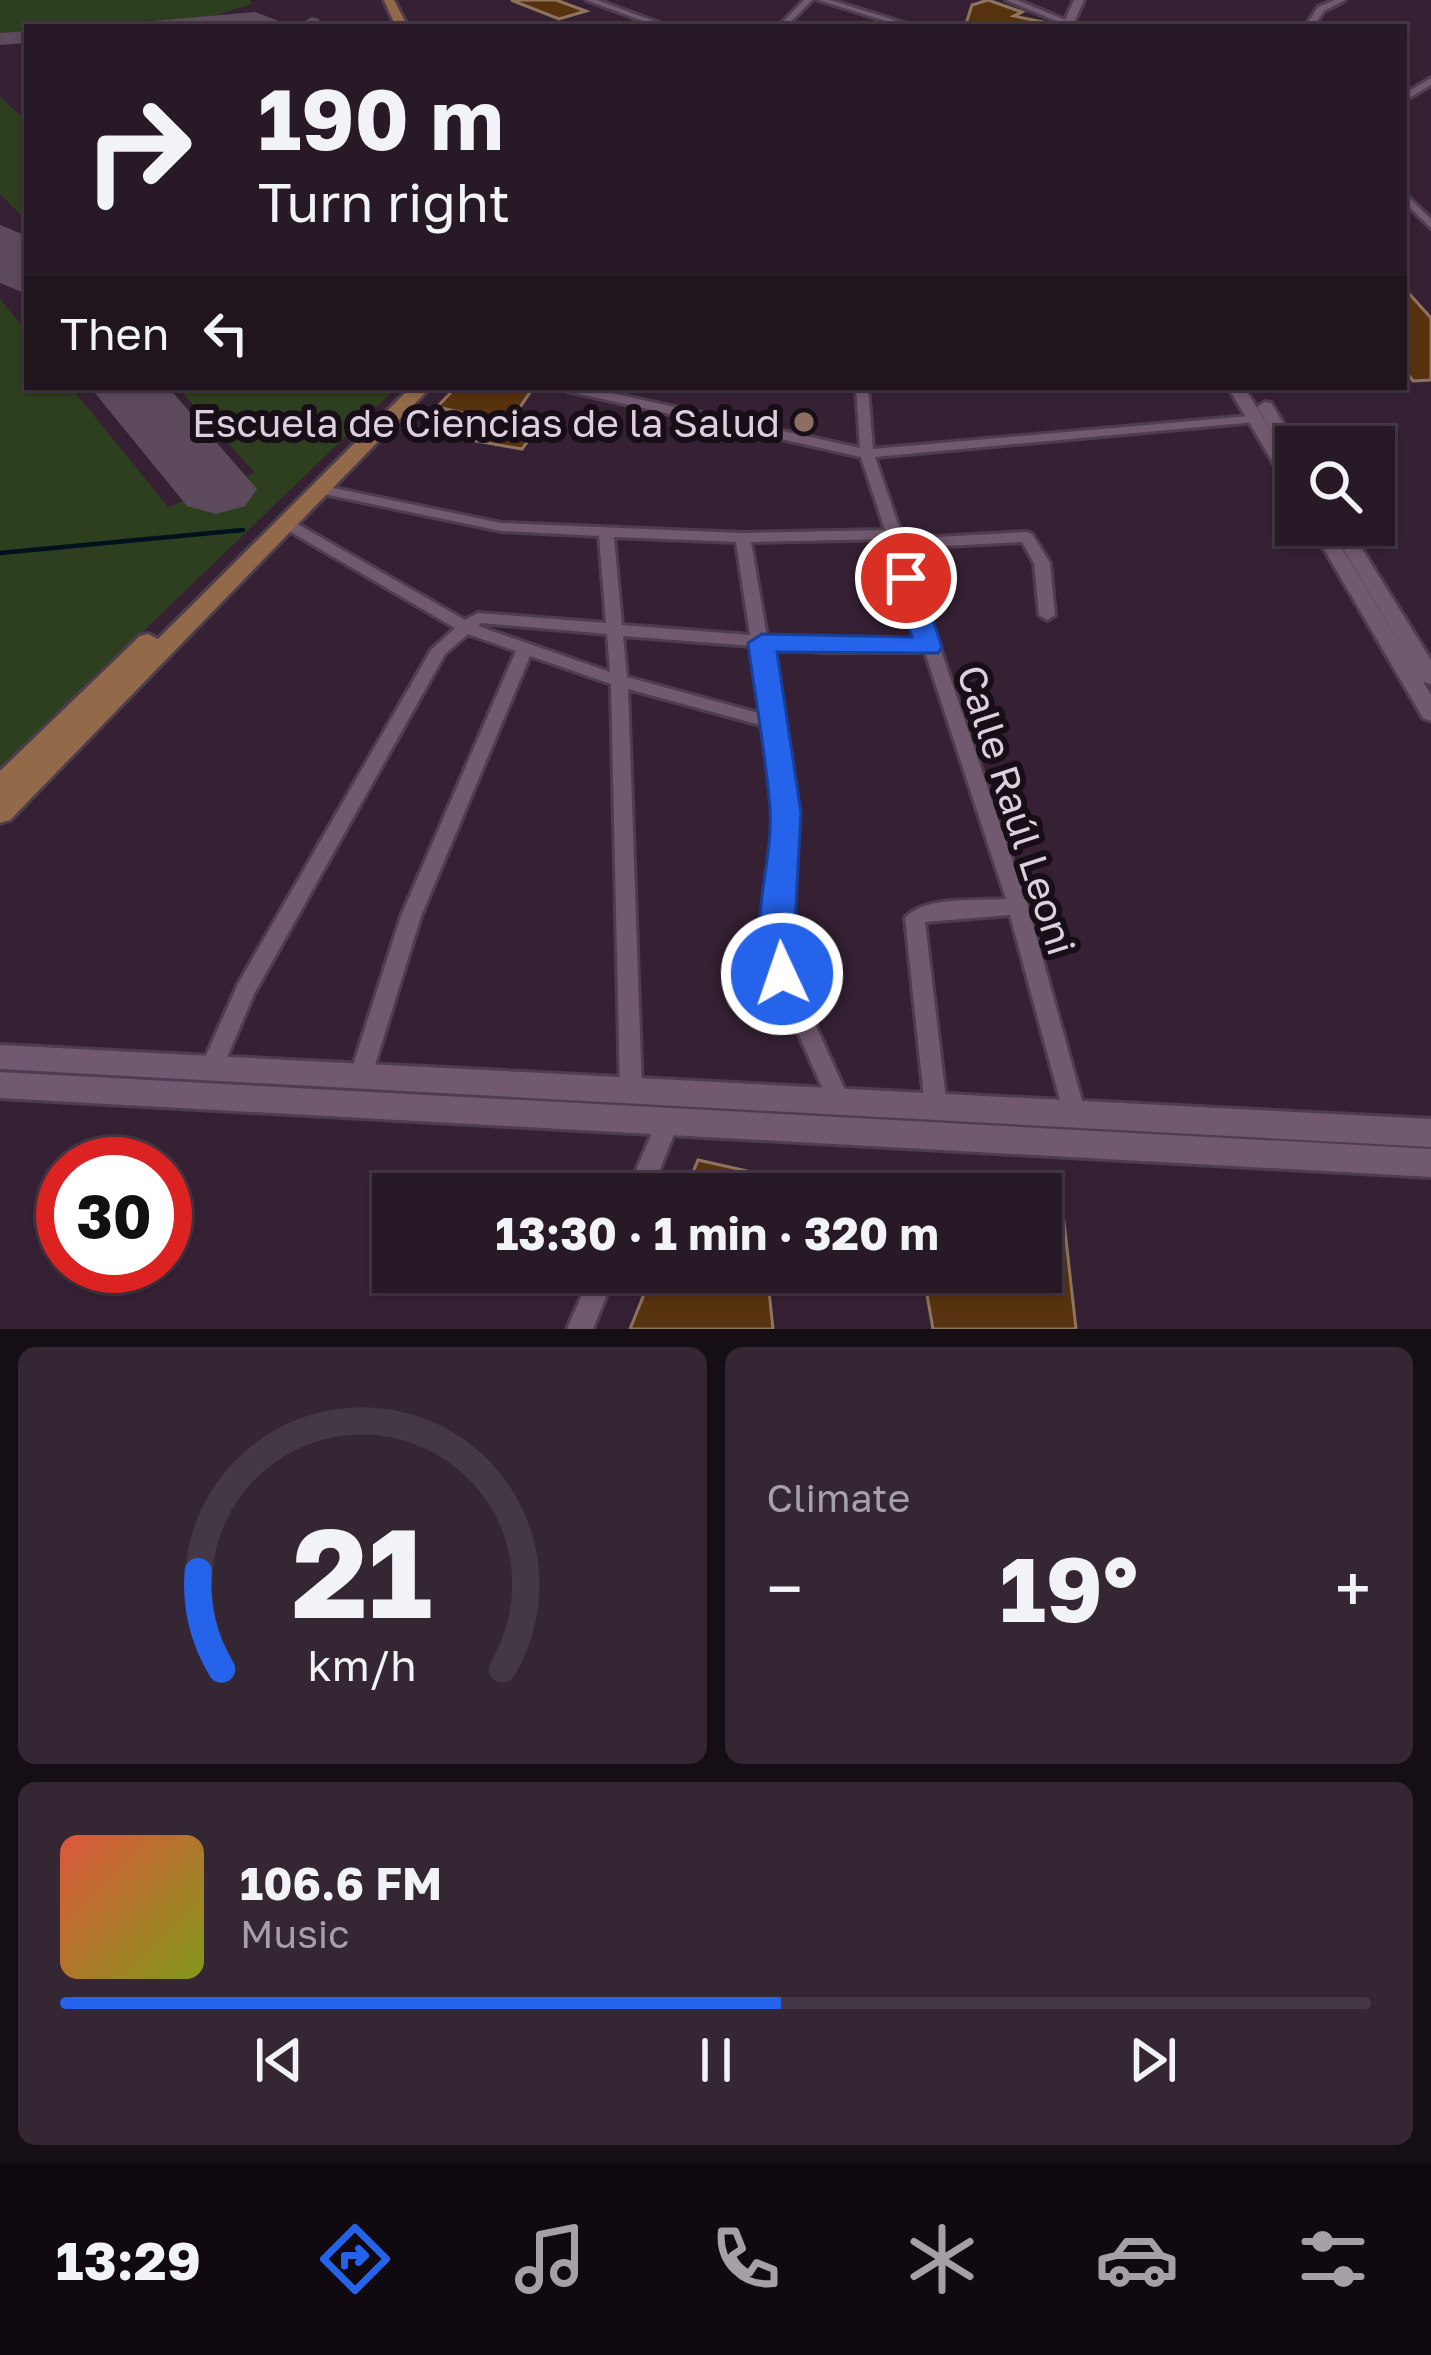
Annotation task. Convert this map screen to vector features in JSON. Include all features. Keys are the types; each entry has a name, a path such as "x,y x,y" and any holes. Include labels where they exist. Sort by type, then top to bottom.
{"main road":[{"path":"0,813 324,490 417,390"},
{"path":"0,787 417,390"}],"street":[{"path":"590,0 658,24"},
{"path":"785,24 808,0"},
{"path":"822,0 900,24"},
{"path":"1010,0 1072,22"},
{"path":"1072,22 1078,0"},
{"path":"1072,22 1089,0"},
{"path":"1311,24 1321,9 1341,0"},
{"path":"1407,185 1431,209"},
{"path":"1407,199 1431,225"},
{"path":"580,390 867,454 1255,418"},
{"name":"Calle Raúl Leoni","path":"862,390 867,454 1018,906 1075,1115"},
{"path":"1238,390 1275,451"},
{"path":"1254,390 1277,426"},
{"path":"324,490 501,527 743,538 1027,537 1042,563 1048,615"},
{"path":"289,525 466,628 619,681 774,722"},
{"path":"605,531 619,681 632,1092"},
{"path":"743,538 786,813 777,940 782,974 840,1103"},
{"path":"1332,546 1431,713"},
{"path":"1352,546 1423,650 1431,677"},
{"path":"211,1070 245,990 440,650 478,618 762,643 928,647"},
{"path":"360,1078 411,916 525,648"},
{"path":"936,1108 915,918 925,912 1018,906"},
{"path":"0,1057 1431,1133"},
{"path":"0,1085 1431,1163"},
{"path":"647,1173 668,1122"},
{"path":"580,1329 595,1293"}],"green space":[{"path":"0,0 250,0 252,4 206,18 24,24 24,32 0,35"},
{"path":"0,97 24,118 24,218 0,194"},
{"path":"0,299 24,328 24,390 73,390 168,507 255,473 180,390 394,390 0,769"}],"building":[{"path":"511,0 556,0 586,11 559,19"},
{"path":"988,0 1022,12 1014,16 1043,24 966,24 972,5"},
{"path":"1407,291 1431,318 1431,380 1413,381 1407,373"},
{"path":"453,390 531,391 511,420 537,428 522,449 476,441 490,419 437,407"},
{"path":"698,1160 756,1173 693,1173"},
{"path":"1062,1204 1076,1329 933,1329 927,1293 1062,1293"},
{"path":"645,1293 769,1293 773,1329 630,1329"}],"waterway":[{"path":"0,553 243,530"}],"taxiway":[{"path":"186,24 270,21"},
{"path":"0,39 24,37"},
{"path":"17,261 12,251 24,241"}],"runway":[{"path":"0,244 24,271"},
{"path":"130,390 216,489"}],"place":[{"name":"Escuela de Ciencias de la Salud","path":"804,422"}],"route":[{"path":"782,974 777,940 786,813 762,643 928,647 906,578"}]}
